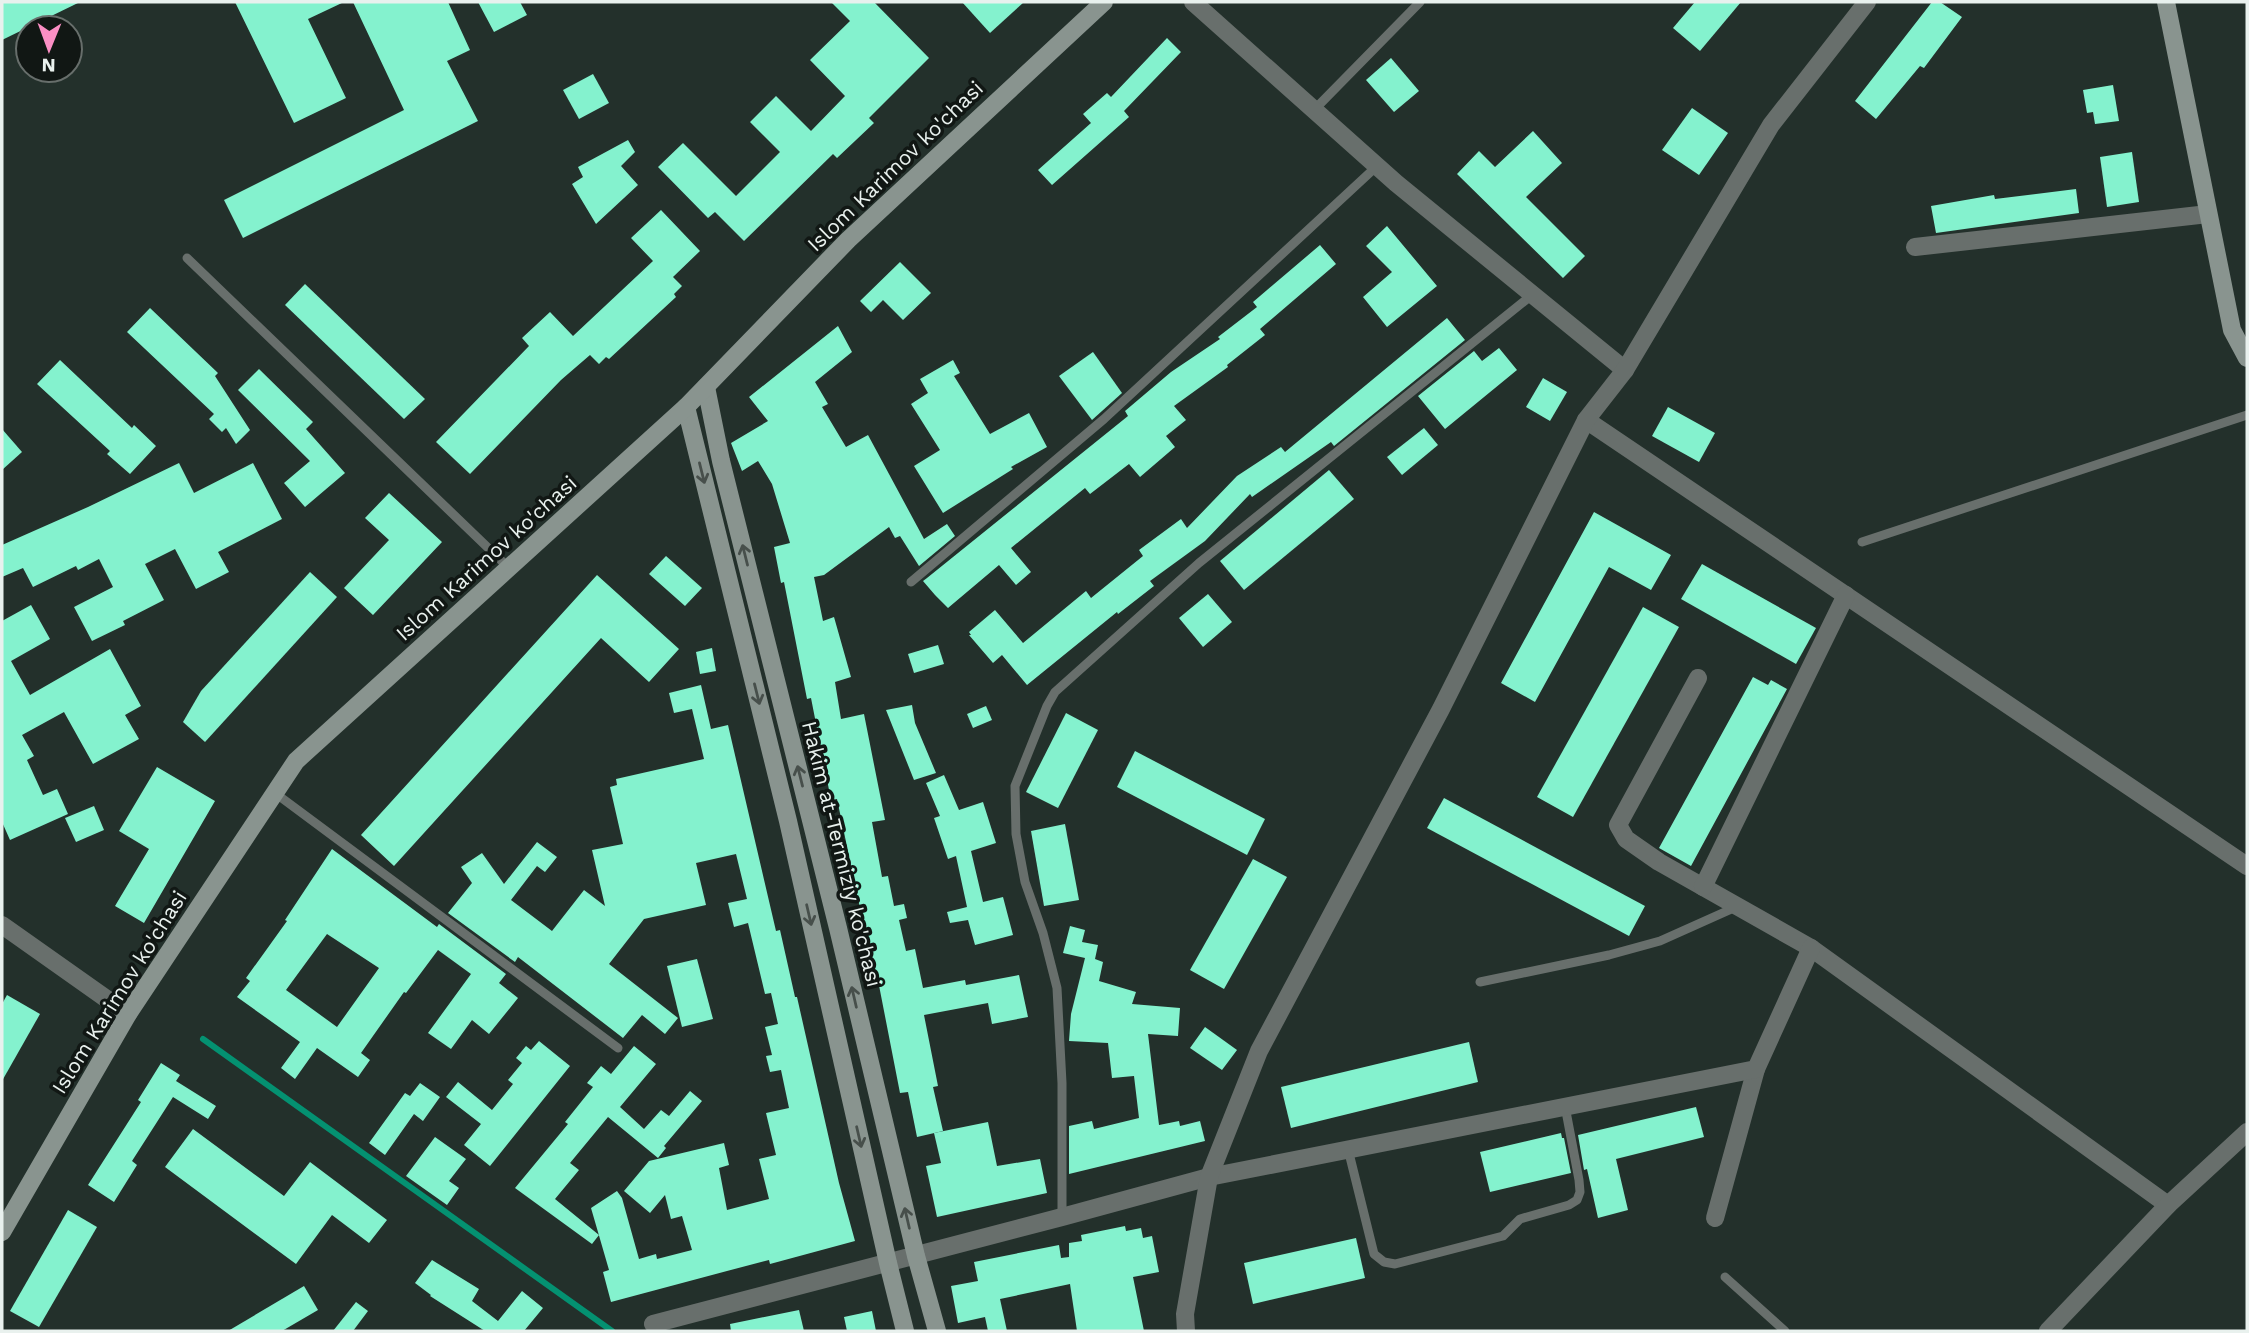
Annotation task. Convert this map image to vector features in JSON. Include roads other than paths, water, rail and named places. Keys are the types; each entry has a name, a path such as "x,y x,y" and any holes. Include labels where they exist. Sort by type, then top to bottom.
{"main road":[{"path":"2166,2 2232,330 2247,358"},
{"name":"Islom Karimov ko'chasi","path":"2,1232 128,1014 296,761 686,407 848,240 1098,3"},
{"name":"Hakim at-Termiziy ko'chasi","path":"706,387 721,460 838,928 916,1256 937,1331"},
{"path":"686,407 788,821 905,1331"}],"street":[{"path":"1193,2 1377,166 1625,370"},
{"path":"1186,1331 1185,1314 1209,1177 1259,1051 1441,709 1586,420 1625,370 1771,125 1867,2"},
{"path":"1915,247 2208,214"},
{"path":"1586,420 2247,866"},
{"path":"1703,887 1846,595"},
{"path":"1698,678 1618,825 1626,839 1659,862 1811,948 2168,1205"},
{"path":"2,925 128,1014"},
{"path":"1715,1218 1756,1069 1811,948"},
{"path":"653,1324 1209,1177 1756,1069"},
{"path":"2048,1331 2168,1205 2247,1132"}],"lane":[{"path":"1314,110 1420,2"},
{"path":"911,582 1104,419 1377,166"},
{"path":"187,258 509,568"},
{"path":"1062,1217 1062,1083 1057,988 1043,933 1025,882 1016,834 1015,786 1047,706 1055,692 1199,563 1532,295"},
{"path":"1862,542 2247,415"},
{"path":"275,793 618,1048"},
{"path":"1480,982 1609,955 1660,941 1738,906"},
{"path":"1348,1149 1374,1254 1384,1262 1395,1264 1503,1236 1520,1219 1569,1205 1577,1200 1580,1192 1579,1180 1564,1106"},
{"path":"1725,1277 1785,1331"}],"waterway":[{"path":"203,1039 612,1331"}]}
